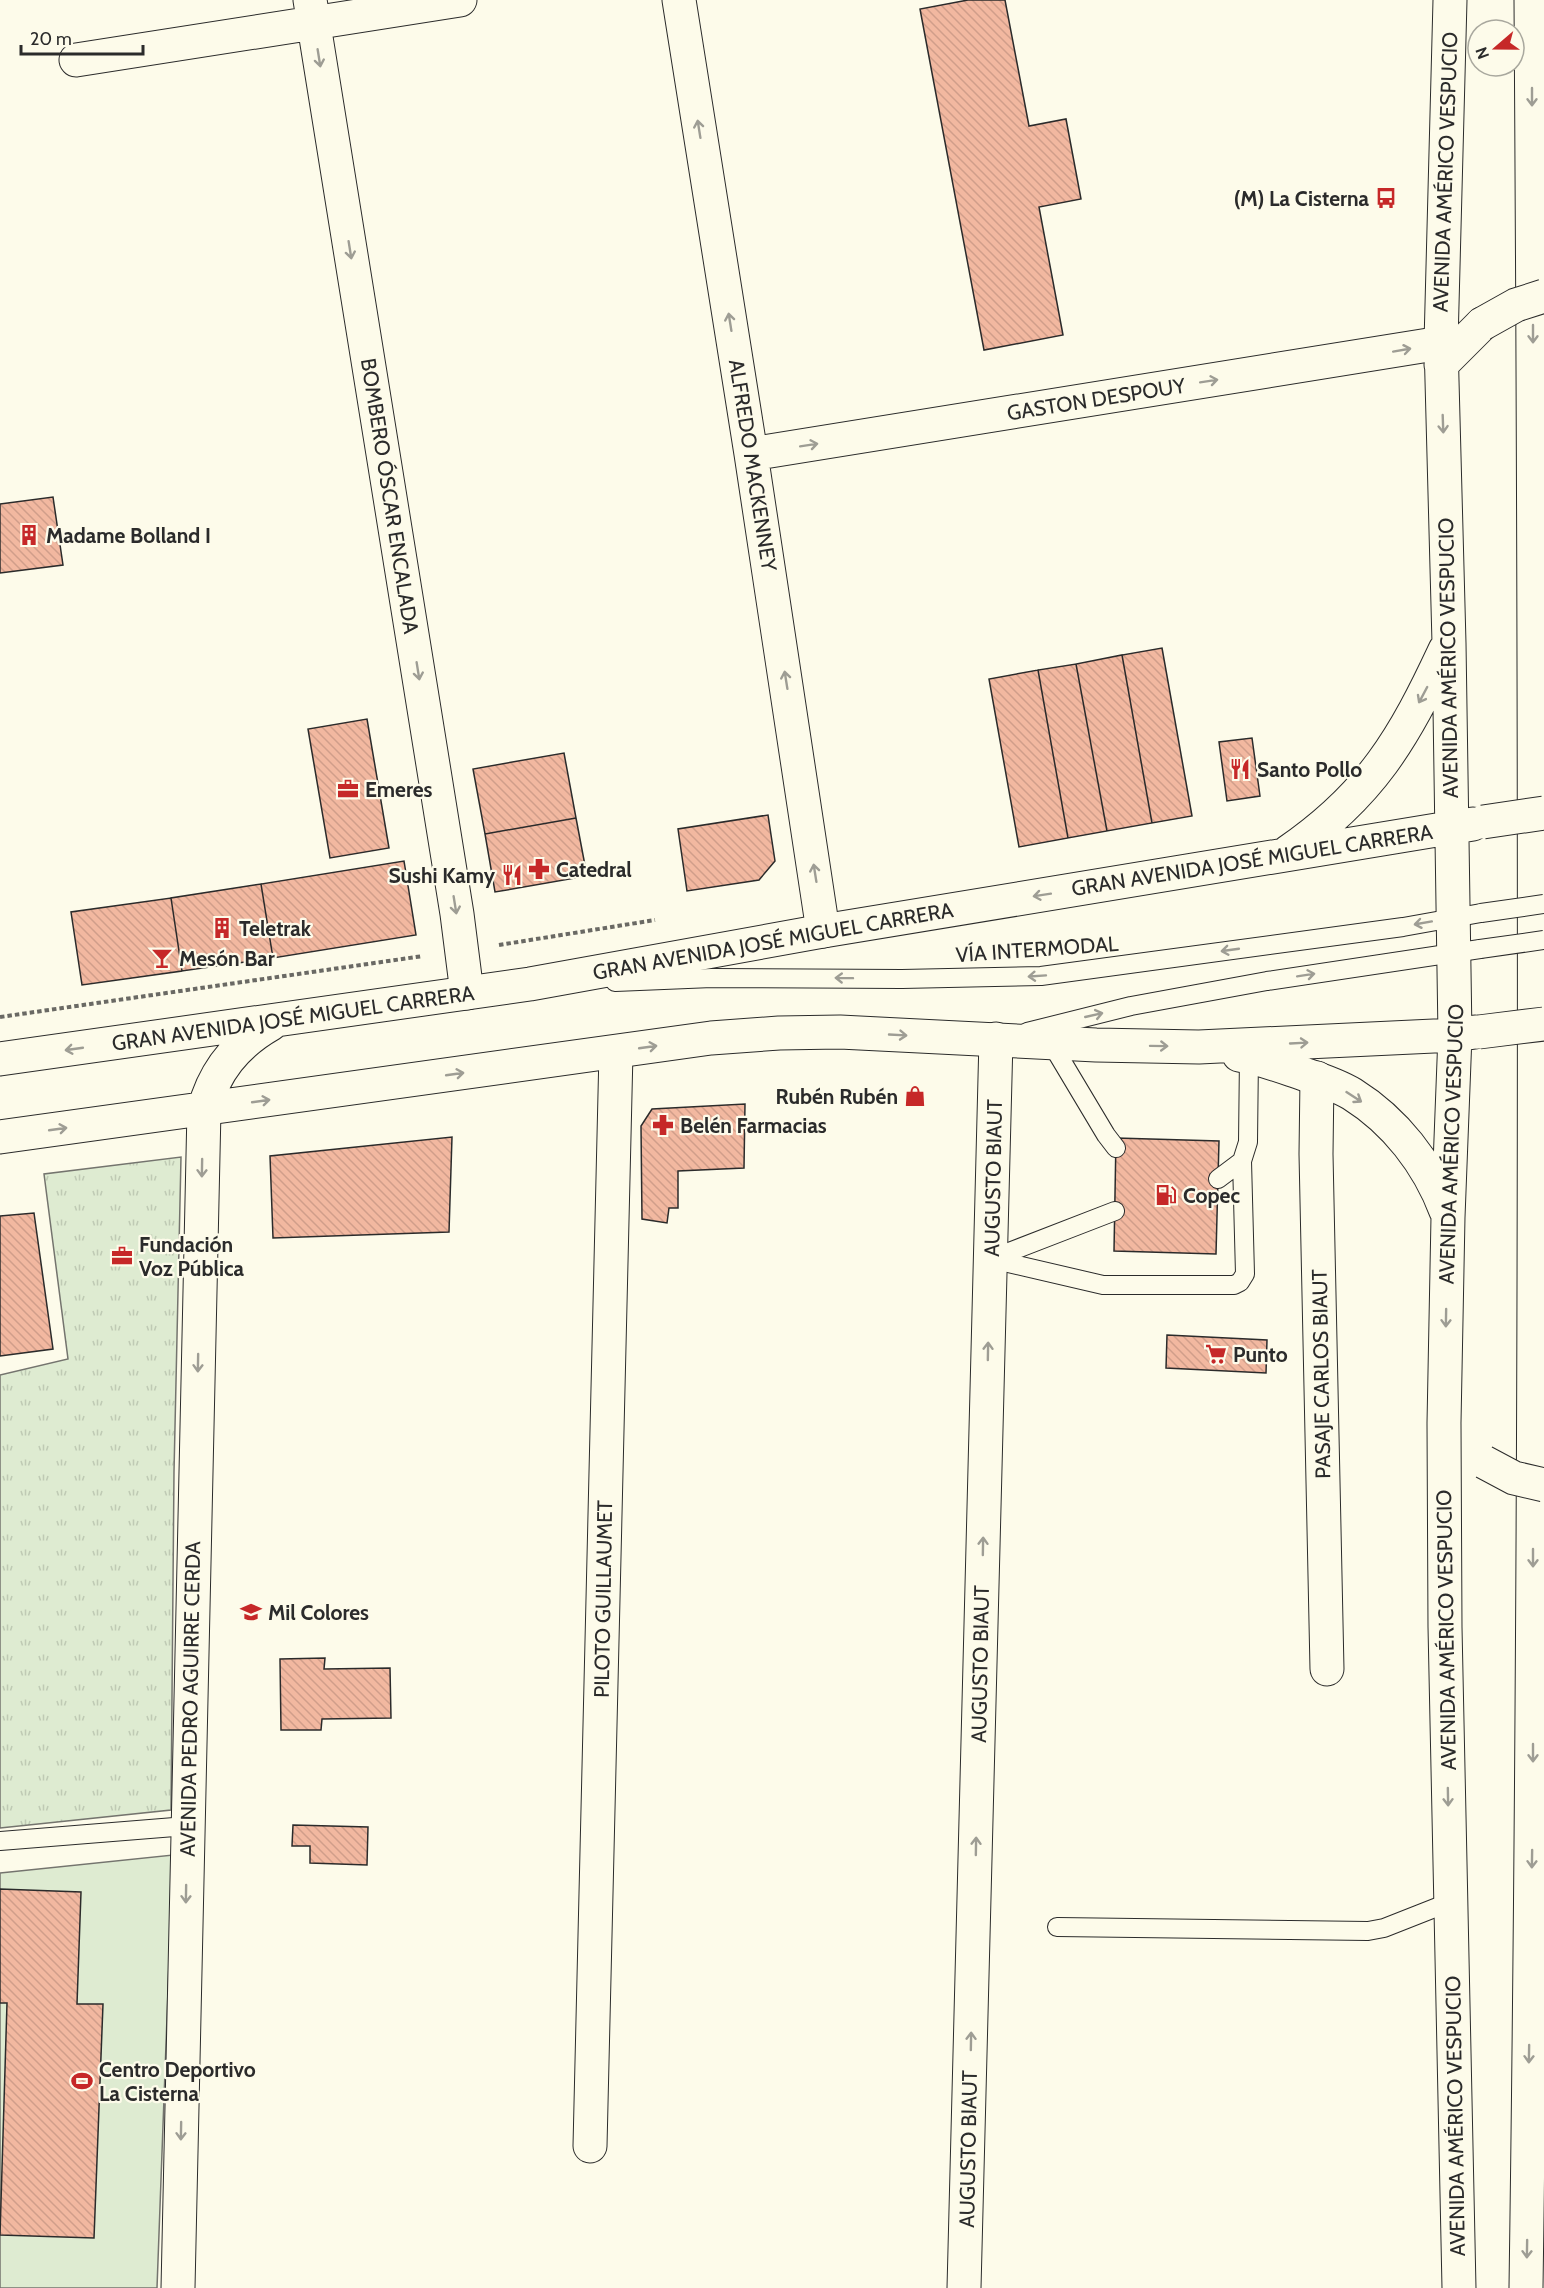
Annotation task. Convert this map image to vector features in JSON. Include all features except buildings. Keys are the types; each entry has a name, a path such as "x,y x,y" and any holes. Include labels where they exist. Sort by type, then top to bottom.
{"main road":[{"path":"76,60 311,12 460,0"},
{"name":"ALFREDO MACKENNEY","path":"678,0 824,931"},
{"name":"AVENIDA AMÉRICO VESPUCIO","path":"1450,0 1441,354 1449,642 1468,825 1467,1034 1448,1217 1444,1423 1450,1902 1459,2288"},
{"path":"1526,2288 1533,1801 1531,0"},
{"name":"BOMBERO ÓSCAR ENCALADA","path":"311,12 467,993"},
{"path":"1441,354 1482,324 1516,305 1544,296"},
{"name":"GASTON DESPOUY","path":"751,454 1441,354"},
{"path":"1283,855 1333,818 1379,770 1412,716 1449,642"},
{"name":"GRAN AVENIDA JOSÉ MIGUEL CARRERA","path":"0,1059 530,984 824,931 1544,813"},
{"name":"AVENIDA PEDRO AGUIRRE CERDA","path":"178,2288 204,1110 215,1077 226,1062 257,1032 278,1021"},
{"path":"0,1137 711,1038 778,1033 840,1032 1051,1043 1199,1047 1467,1034 1544,1024"},
{"name":"AUGUSTO BIAUT","path":"964,2288 996,1039"},
{"path":"1199,1047 1249,1056 1317,1078 1352,1094 1396,1130 1413,1150 1439,1193 1448,1217"},
{"name":"PILOTO GUILLAUMET","path":"590,2146 616,1052"},
{"name":"PASAJE CARLOS BIAUT","path":"1317,1078 1316,1154 1327,1669"},
{"path":"1444,1423 1484,1462 1514,1478 1544,1485"}],"lane":[{"name":"VÍA INTERMODAL","path":"530,984 712,978 914,979 1041,976 1544,904"},
{"path":"996,1039 1131,1006 1255,983 1544,940"},
{"path":"1051,1043 1116,1148"},
{"path":"990,1259 1103,1285 1234,1285 1240,1282 1245,1274 1242,1161 1248,1142 1250,1123 1249,1056"},
{"path":"1218,1179 1242,1161"},
{"path":"990,1259 1115,1211"},
{"path":"0,1841 187,1826"},
{"path":"1057,1927 1368,1931 1383,1928 1450,1902"}],"path":[{"path":"0,1017 462,951 658,920"}],"green space":[{"path":"181,1157 174,1472 171,1810 0,1828 0,1375 68,1359 44,1174"},
{"name":"Centro Deportivo La Cisterna","path":"173,1855 157,2288 0,2288 0,1873"}],"place":[{"name":"(M) La Cisterna","path":"1386,198"},
{"name":"Madame Bolland I","path":"29,535"},
{"name":"Santo Pollo","path":"1240,769"},
{"name":"Emeres","path":"348,789"},
{"name":"Catedral","path":"539,869"},
{"name":"Sushi Kamy","path":"512,875"},
{"name":"Teletrak","path":"222,928"},
{"name":"Mesón Bar","path":"162,958"},
{"name":"Rubén Rubén","path":"915,1096"},
{"name":"Belén Farmacias","path":"663,1125"},
{"name":"Copec","path":"1166,1195"},
{"name":"Fundación Voz Pública","path":"122,1256"},
{"name":"Punto","path":"1216,1354"},
{"name":"Mil Colores","path":"251,1612"},
{"name":"Centro Deportivo La Cisterna","path":"82,2081"}]}
